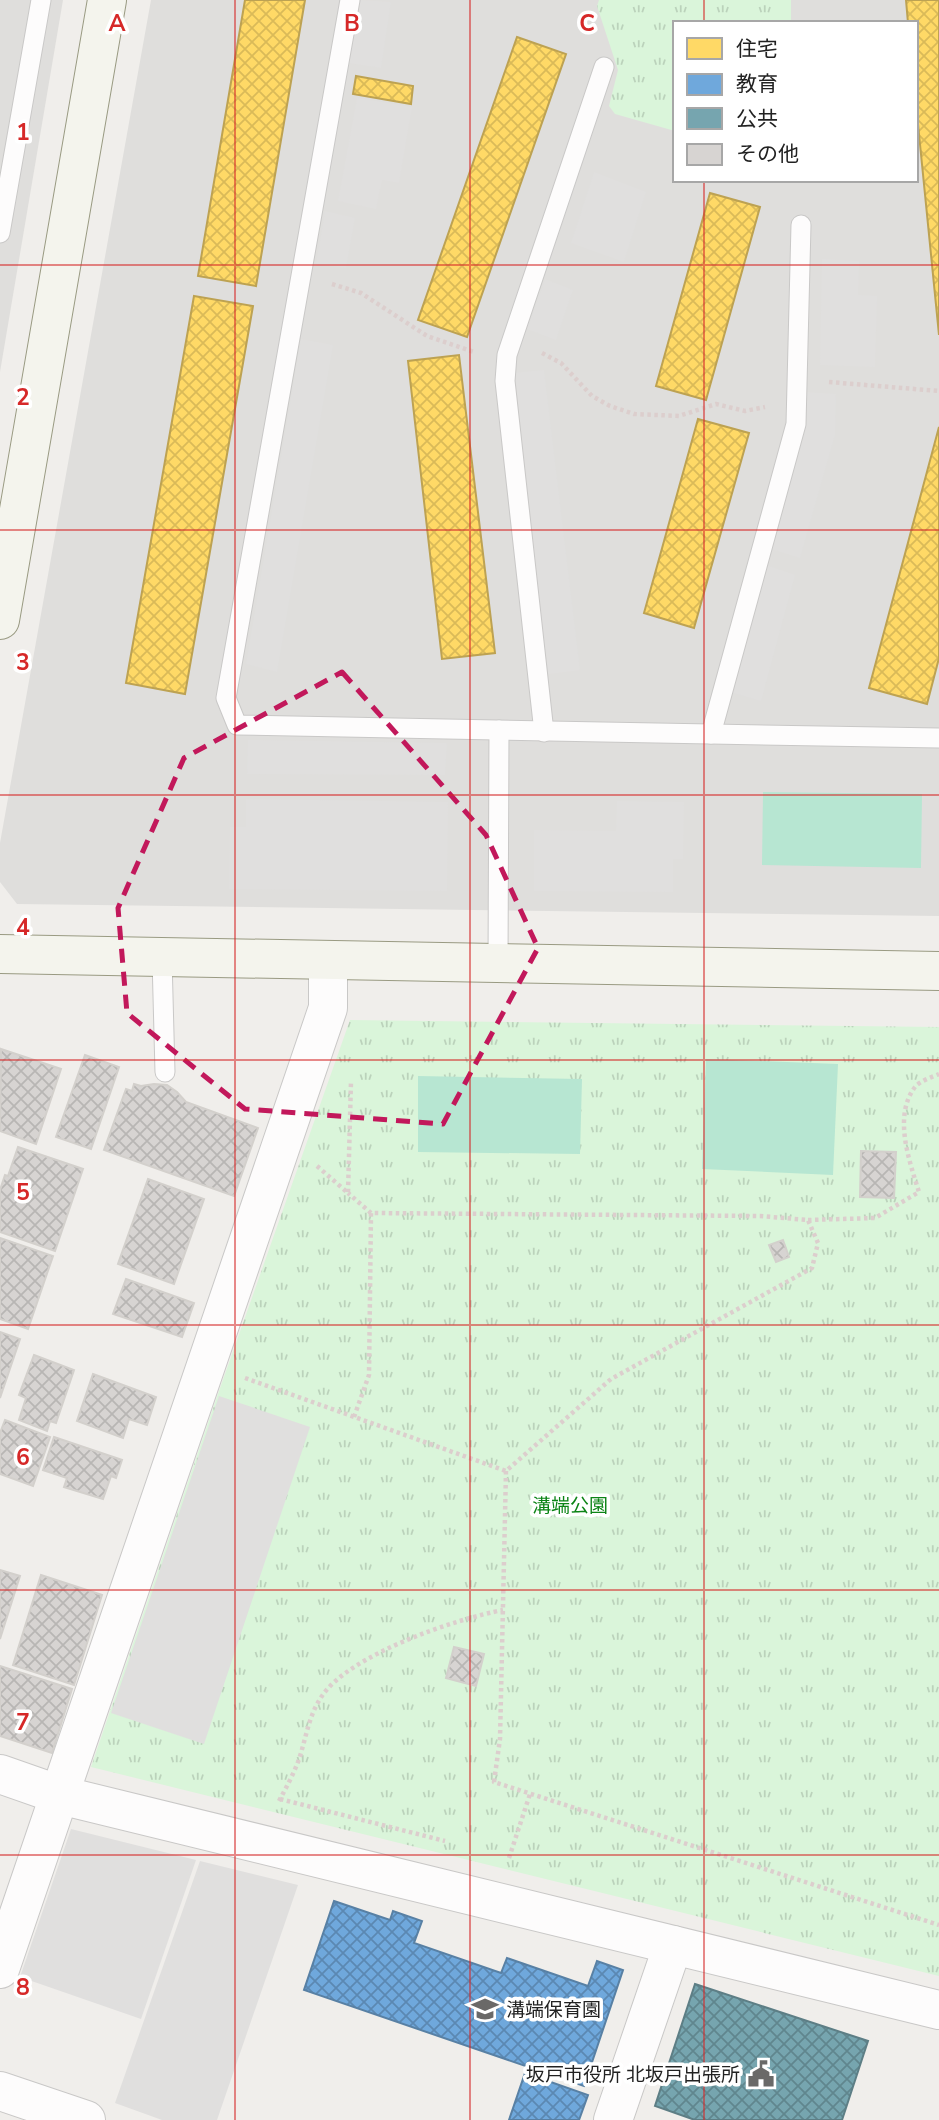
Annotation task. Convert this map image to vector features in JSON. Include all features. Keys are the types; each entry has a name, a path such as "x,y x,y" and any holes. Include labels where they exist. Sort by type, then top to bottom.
{"street":[{"path":"0,620 107,0"},
{"path":"0,954 939,971"},
{"path":"0,1969 283,1138 288,1094 328,1008 328,961"},
{"path":"0,1774 60,1796 939,2010"},
{"path":"613,2120 673,1945"},
{"path":"0,2091 86,2120"}],"lane":[{"path":"0,233 41,0"},
{"path":"350,0 226,698 237,726 939,737"},
{"path":"544,732 505,382 507,355 604,67"},
{"path":"712,734 796,424 801,225"},
{"path":"498,964 499,730"},
{"path":"162,958 165,1072"}],"path":[{"path":"300,287 328,283 361,293 427,336 482,354 544,353 561,363 592,396 610,406 634,414 679,416 716,404 745,411 797,401"},
{"path":"797,379 939,391"},
{"path":"348,1192 351,1072"},
{"path":"283,1138 370,1213 760,1216 808,1220 875,1218 919,1192 905,1148 906,1107 916,1085 939,1074"},
{"path":"354,1417 369,1375 370,1213"},
{"path":"808,1220 818,1242 812,1268 611,1379 506,1471 500,1739 494,1782 939,1925"},
{"path":"206,1364 506,1471"},
{"path":"275,1809 298,1761 312,1714 322,1695 344,1672 443,1626 479,1614 503,1610"},
{"path":"509,1857 530,1794"}],"highlighted area":[{"path":"342,672 486,835 538,948 443,1124 245,1109 127,1013 118,908 184,758"}],"shaded area":[{"path":"0,0 63,0 0,372"},
{"path":"151,0 939,0 939,916 17,904 0,882 0,843"},
{"path":"359,0 391,2 381,68 349,63"},
{"path":"357,98 412,107 399,183 382,180 376,209 338,201"},
{"path":"594,172 646,192 624,262 571,243"},
{"path":"325,211 355,218 346,268 316,264"},
{"path":"822,259 859,261 858,295 877,296 875,367 820,365"},
{"path":"545,279 573,290 556,340 527,329"},
{"path":"301,339 333,345 277,672 246,664"},
{"path":"544,370 580,670 548,674 512,373"},
{"path":"805,392 836,394 835,435 800,558 771,549"},
{"path":"766,565 795,575 761,701 731,692"},
{"path":"248,740 447,743 445,775 247,774"},
{"path":"246,799 448,802 447,891 229,889 230,827 246,827"},
{"path":"617,801 684,802 683,859 673,859 673,892 534,891 534,830 616,831"},
{"path":"219,1396 310,1427 204,1744 111,1713"},
{"path":"71,1829 196,1860 141,2019 20,1977"},
{"path":"200,1861 298,1885 217,2120 162,2120 115,2103"}],"green space":[{"path":"599,0 791,0 791,21 673,21 673,130 615,114 609,106 618,70 597,6"},
{"path":"763,792 922,794 921,868 762,865"},
{"name":"溝端公園","path":"350,1020 939,1027 939,1976 91,1767 219,1391"},
{"path":"706,1059 838,1064 833,1175 702,1169"},
{"path":"418,1076 582,1079 580,1154 418,1152"}],"building: 住宅":[{"path":"245,0 305,0 256,286 198,276"},
{"path":"906,0 939,0 939,335 918,124 918,21 908,21"},
{"path":"517,37 566,54 467,337 418,320"},
{"path":"356,76 413,86 411,104 353,94"},
{"path":"710,193 760,207 706,400 656,386"},
{"path":"194,296 253,306 185,694 126,683"},
{"path":"459,355 495,653 442,659 408,361"},
{"path":"698,419 749,433 694,628 644,613"},
{"path":"939,427 939,658 927,704 869,688"}],"building: 教育":[{"path":"334,1901 390,1920 393,1911 422,1921 414,1943 501,1973 507,1958 588,1986 597,1961 623,1970 584,2086 304,1990"},
{"path":"525,2073 588,2095 579,2120 509,2120"}],"building: 公共":[{"name":"坂戸市役所 北坂戸出張所","path":"695,1984 868,2041 842,2120 695,2120 655,2106"}],"building: その他":[{"path":"1,1049 61,1069 36,1144 0,1131"},
{"path":"85,1055 119,1067 91,1149 56,1137"},
{"path":"134,1084 167,1085 186,1102 258,1128 234,1196 104,1150 126,1089 132,1091"},
{"path":"18,1147 83,1169 55,1251 0,1232 0,1190"},
{"path":"861,1151 896,1152 894,1198 860,1197"},
{"path":"148,1179 204,1199 174,1284 118,1264"},
{"path":"0,1238 53,1256 28,1329 0,1319"},
{"path":"783,1240 789,1257 776,1262 769,1245"},
{"path":"126,1279 194,1303 182,1337 113,1314"},
{"path":"0,1332 20,1339 0,1398"},
{"path":"34,1355 74,1370 56,1423 50,1421 47,1431 19,1420 26,1398 19,1395"},
{"path":"93,1374 156,1397 147,1425 129,1419 123,1438 77,1421"},
{"path":"5,1420 50,1437 33,1486 0,1474 0,1433"},
{"path":"54,1437 122,1460 116,1478 111,1476 103,1499 64,1487 67,1478 43,1470"},
{"path":"0,1570 20,1576 0,1639"},
{"path":"41,1575 102,1595 74,1685 13,1665"},
{"path":"454,1647 484,1654 476,1686 446,1678"},
{"path":"0,1666 72,1689 52,1753 0,1736"}],"place":[{"name":"溝端保育園","path":"485,2009"},
{"name":"坂戸市役所 北坂戸出張所","path":"761,2074"}]}
